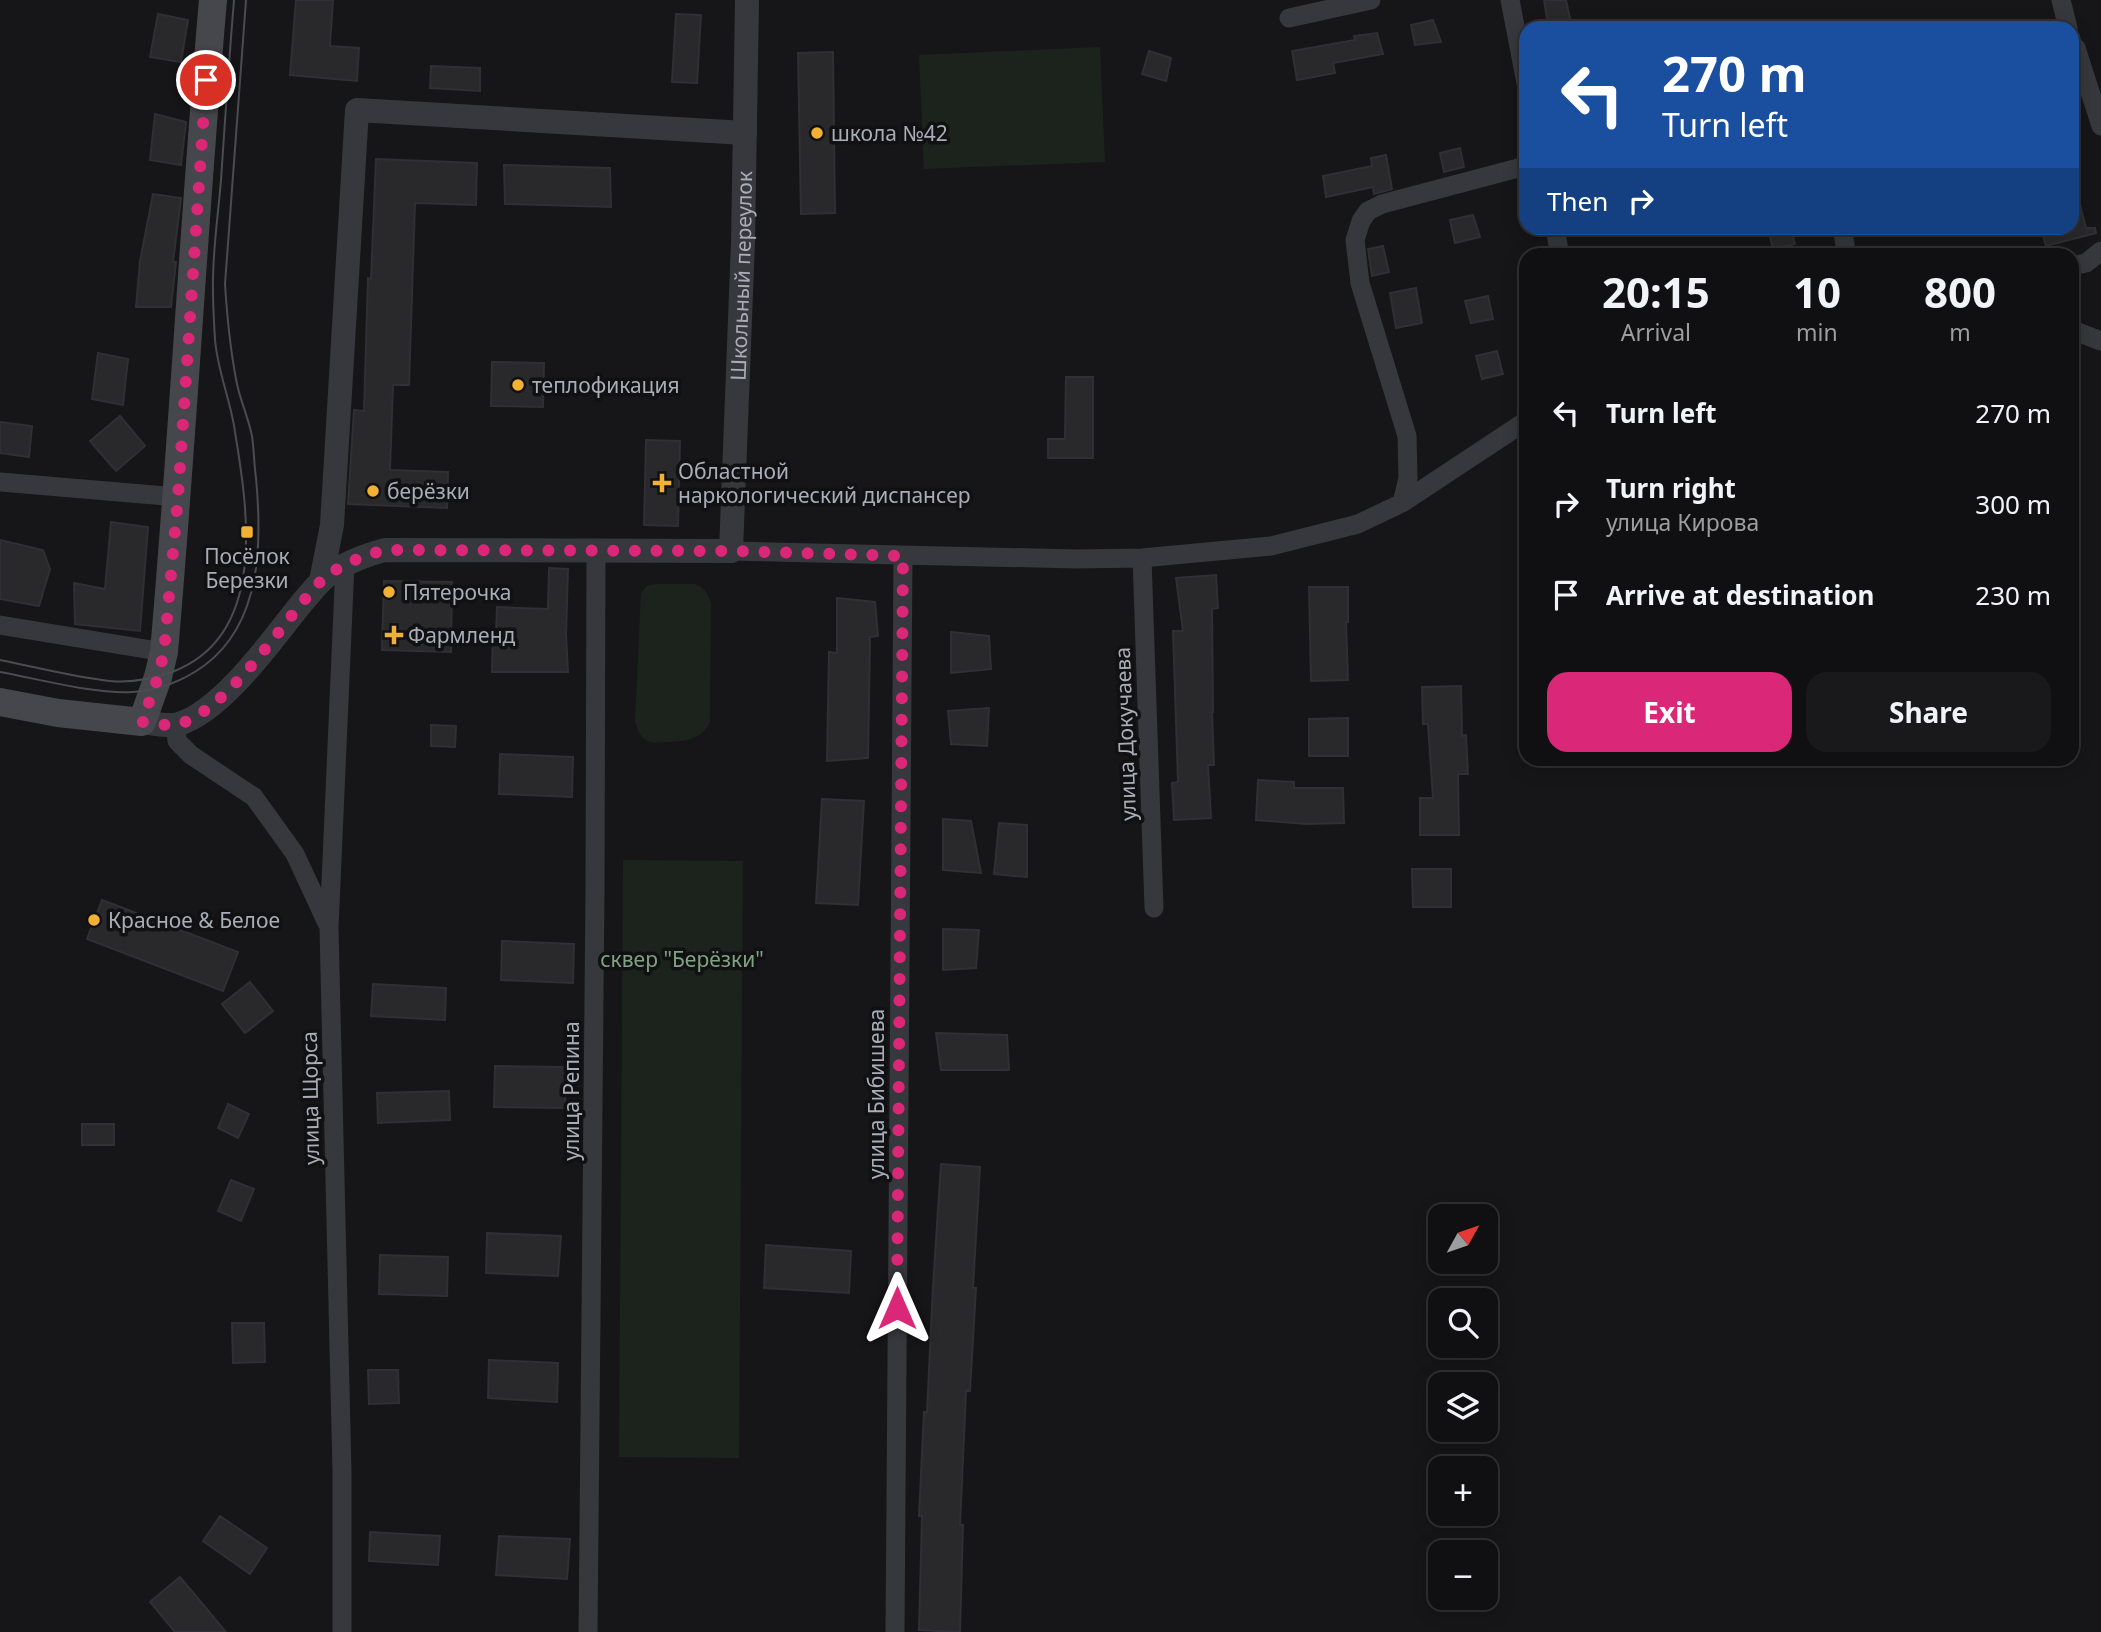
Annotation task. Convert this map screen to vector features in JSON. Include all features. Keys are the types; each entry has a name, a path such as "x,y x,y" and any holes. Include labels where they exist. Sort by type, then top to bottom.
{"main road":[{"path":"0,702 58,713 142,722 158,677 164,652 178,497 213,0"}],"street":[{"name":"Школьный переулок","path":"731,551 743,243 747,0"},
{"path":"1289,18 1371,0"},
{"path":"1510,0 1519,47"},
{"path":"2062,0 2066,21"},
{"path":"2079,63 2101,126"},
{"path":"321,581 331,525 357,110 745,132"},
{"path":"1402,503 1408,478 1407,436 1360,283 1355,240 1361,221 1368,211 1382,204 1519,168"},
{"path":"2079,264 2101,251"},
{"path":"2079,333 2101,341"},
{"path":"142,722 176,725 208,707 232,687 321,581 345,564 385,550 731,551 1142,558 1271,546 1358,524 1402,503 1519,426"},
{"path":"0,482 178,497"},
{"name":"улица Репина","path":"587,1632 596,551"},
{"name":"улица Бибишева","path":"895,1632 903,556"},
{"name":"улица Докучаева","path":"1142,558 1154,908"},
{"name":"улица Щорса","path":"342,1632 342,1472 329,928 345,564"},
{"path":"0,625 164,652"},
{"path":"176,725 177,741 191,755 254,797 295,854 329,928"}],"green space":[{"path":"1100,47 1105,162 924,169 919,55"},
{"path":"695,584 706,591 711,603 710,722 698,736 675,742 648,741 640,734 635,721 641,593 647,586"},
{"name":"сквер \"Берёзки\"","path":"623,860 743,861 739,1458 619,1457"}],"building":[{"path":"296,0 333,0 330,46 359,48 357,81 290,75"},
{"path":"1544,0 1566,0 1571,21 1547,21"},
{"path":"158,14 188,20 181,62 150,57"},
{"path":"676,14 701,15 697,83 672,82"},
{"path":"1433,20 1441,42 1415,45 1411,25"},
{"path":"1377,33 1383,54 1333,63 1335,73 1297,80 1292,51 1355,40 1354,36"},
{"path":"1149,51 1171,58 1166,81 1142,74"},
{"name":"школа №42","path":"833,52 835,213 801,214 798,53"},
{"path":"431,66 480,68 480,91 430,88"},
{"path":"155,114 186,122 181,165 150,160"},
{"path":"1460,148 1464,167 1444,172 1440,153"},
{"path":"1386,155 1392,189 1374,194 1373,187 1326,197 1323,176 1372,166 1371,158"},
{"path":"376,159 477,163 476,205 415,203 409,385 393,385 390,470 448,472 447,508 348,504 354,410 364,411 368,278 371,279"},
{"path":"504,165 610,168 611,207 505,204"},
{"path":"153,194 181,198 173,262 176,262 171,307 136,307 140,261"},
{"path":"2079,201 2086,228 2095,228 2096,233 2046,246 2043,235 2079,235"},
{"path":"1473,215 1480,237 1455,243 1450,220"},
{"path":"1770,235 1793,235 1795,244 1773,248"},
{"path":"1383,246 1389,272 1372,276 1368,249"},
{"path":"1416,288 1422,323 1396,328 1390,293"},
{"path":"1488,296 1493,319 1471,323 1465,301"},
{"path":"1497,351 1503,374 1482,379 1476,356"},
{"path":"98,353 128,359 123,405 92,399"},
{"name":"теплофикация","path":"492,362 544,363 543,407 491,406"},
{"path":"1066,377 1093,377 1093,458 1048,458 1048,439 1065,439"},
{"path":"120,416 145,446 116,471 90,441"},
{"path":"0,422 32,426 29,457 0,453"},
{"name":"Областной наркологический диспансер","path":"646,440 680,441 678,526 644,525"},
{"path":"111,522 148,527 140,631 75,624 74,583 105,589"},
{"path":"0,540 43,550 50,569 39,606 0,599"},
{"path":"549,568 568,569 568,672 492,672 497,607 548,609"},
{"path":"1216,575 1218,608 1212,609 1214,765 1208,765 1211,818 1174,820 1172,783 1178,782 1173,631 1183,631 1176,578"},
{"path":"384,581 452,582 451,652 382,650"},
{"path":"1309,587 1348,587 1348,680 1311,681"},
{"path":"837,598 875,602 878,636 870,637 868,758 827,761 829,652 837,653"},
{"path":"951,632 989,636 991,669 951,673"},
{"path":"1461,686 1462,736 1466,735 1468,774 1458,774 1459,835 1420,835 1420,798 1433,798 1428,724 1423,724 1422,687"},
{"path":"989,708 987,746 951,744 948,711"},
{"path":"1348,718 1348,756 1309,756 1309,719"},
{"path":"431,725 456,726 455,747 431,746"},
{"path":"500,754 573,757 572,797 499,794"},
{"path":"1258,780 1294,782 1294,788 1343,788 1344,823 1306,824 1256,820"},
{"path":"822,799 864,801 858,905 816,903"},
{"path":"943,819 971,821 981,873 943,870"},
{"path":"999,823 1027,825 1027,877 994,874"},
{"path":"1412,869 1451,869 1451,907 1413,907"},
{"path":"102,900 238,952 223,991 87,939"},
{"path":"943,929 979,930 976,968 943,970"},
{"path":"502,941 574,944 573,983 501,980"},
{"path":"250,982 273,1011 245,1033 222,1004"},
{"path":"373,984 446,988 445,1020 371,1016"},
{"path":"936,1033 1007,1035 1009,1070 941,1070"},
{"path":"495,1066 566,1067 565,1108 494,1107"},
{"path":"449,1091 450,1120 378,1123 377,1093"},
{"path":"228,1104 249,1114 238,1138 218,1128"},
{"path":"82,1124 114,1124 114,1145 82,1145"},
{"path":"941,1164 980,1167 973,1288 976,1288 970,1391 966,1391 960,1525 963,1525 960,1632 919,1630 922,1516 919,1516"},
{"path":"231,1180 254,1189 241,1221 218,1211"},
{"path":"487,1233 561,1236 558,1276 486,1273"},
{"path":"766,1245 851,1251 849,1293 764,1288"},
{"path":"380,1255 448,1257 447,1296 379,1294"},
{"path":"232,1323 264,1323 265,1362 233,1363"},
{"path":"489,1360 558,1363 557,1402 488,1398"},
{"path":"368,1370 398,1370 399,1403 369,1404"},
{"path":"220,1516 267,1548 250,1574 203,1541"},
{"path":"370,1532 440,1536 438,1565 369,1561"},
{"path":"499,1536 570,1539 567,1579 496,1575"},
{"path":"180,1577 226,1632 175,1632 150,1602"}],"tram line":[{"path":"0,660 110,681 157,677 203,655 224,630 238,601 244,568 244,498 233,420 216,351 213,291 234,0"},
{"path":"0,672 100,691 132,692 161,687 180,680 205,665 224,647 238,627 248,604 258,554 258,503 252,436 236,379 225,284 246,0"}],"place":[{"name":"школа №42","path":"817,133"},
{"name":"теплофикация","path":"518,385"},
{"name":"Областной наркологический диспансер","path":"662,483"},
{"name":"берёзки","path":"373,491"},
{"name":"Посёлок Березки","path":"247,532"},
{"name":"Пятерочка","path":"389,592"},
{"name":"Фармленд","path":"394,635"},
{"name":"Красное & Белое","path":"94,920"}],"route":[{"path":"206,80 178,497 164,652 142,722 176,725 208,707 232,687 321,581 345,564 385,550 731,551 903,556 897,1308"}]}
